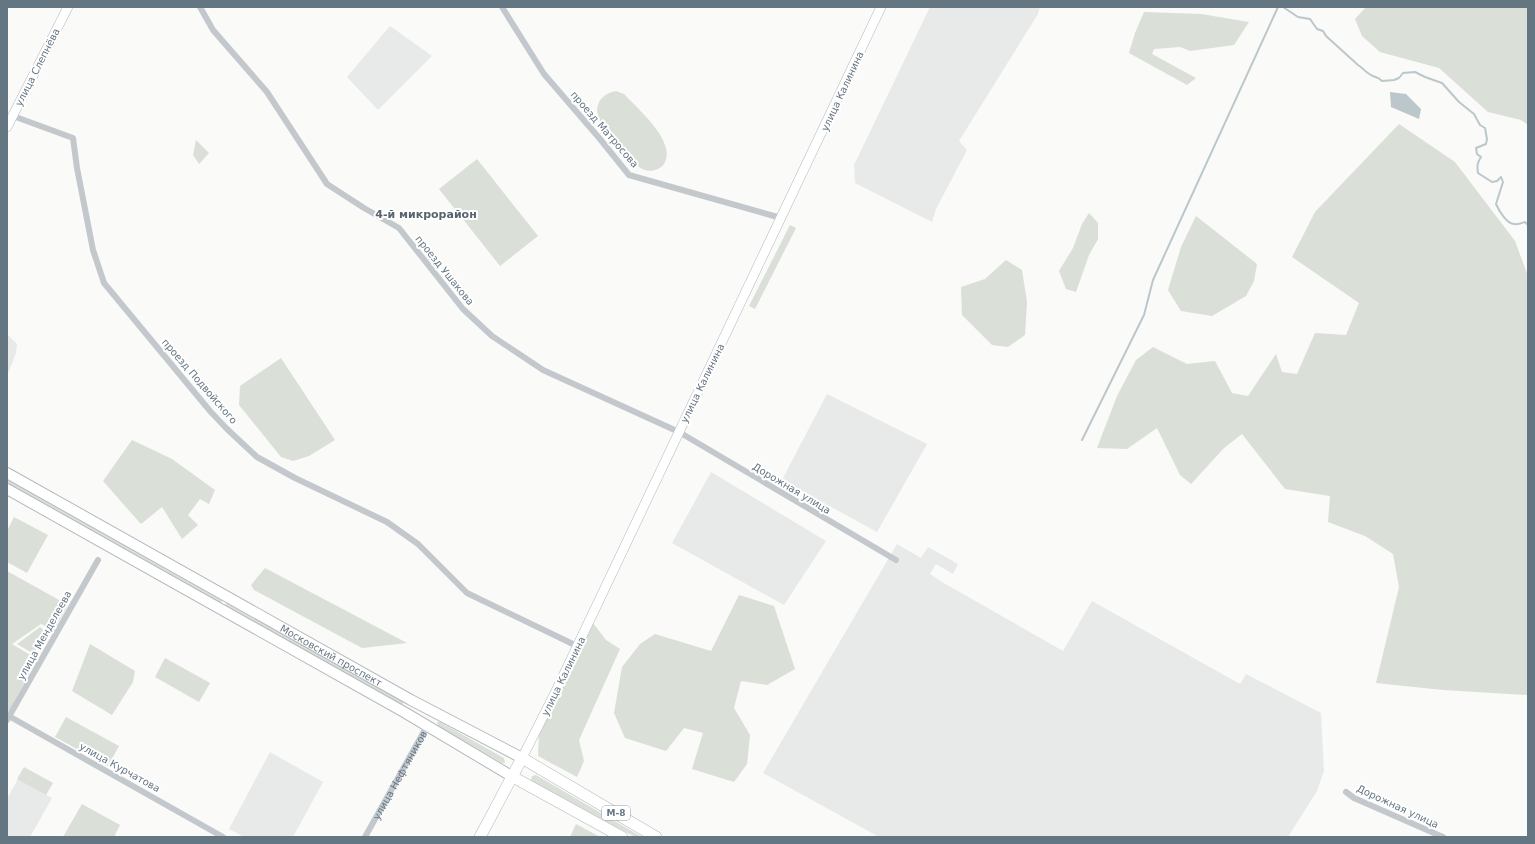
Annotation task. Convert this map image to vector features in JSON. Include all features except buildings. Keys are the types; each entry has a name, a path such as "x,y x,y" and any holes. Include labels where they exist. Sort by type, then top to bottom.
{"highway":[{"path":"480,837 522,758"},
{"name":"Московский проспект","path":"522,758 656,837"},
{"name":"Московский проспект","path":"513,777 622,837"}],"main road":[{"name":"улица Слепнёва","path":"7,127 68,7"},
{"name":"улица Калинина","path":"522,758 577,646 881,7"},
{"name":"Московский проспект","path":"7,473 411,700 522,758"},
{"name":"Московский проспект","path":"7,489 404,712 513,777"},
{"path":"404,712 411,700"},
{"name":"улица Нефтяников","path":"427,726 435,713"}],"street":[{"name":"проезд Ушакова","path":"200,7 214,30 267,92 327,184 399,228 463,309 492,336 543,370 679,432"},
{"name":"проезд Матросова","path":"502,7 544,74 629,175 781,218"},
{"name":"проезд Подвойского","path":"13,116 73,138 77,168 93,250 104,283 210,411 257,457 295,478 387,522 418,544 467,594 577,646"},
{"name":"Дорожная улица","path":"679,432 896,560"},
{"name":"улица Менделеева","path":"8,717 98,560"},
{"name":"улица Курчатова","path":"8,717 223,837"},
{"name":"улица Нефтяников","path":"365,837 427,726"},
{"name":"Дорожная улица","path":"1346,792 1354,798 1443,837"}],"shaded area":[{"path":"930,7 1040,7 1038,14 959,141 967,150 936,209 932,222 855,183 854,165"},
{"path":"1366,7 1528,7 1528,125 1521,120 1488,112 1439,68 1380,52 1362,36 1355,19"},
{"path":"1144,12 1201,14 1249,22 1234,45 1190,51 1180,47 1154,49 1152,54 1196,78 1187,85 1129,53 1135,33"},
{"path":"390,26 432,56 378,110 347,77"},
{"path":"616,91 624,94 646,117 661,137 666,146 667,156 664,164 660,168 653,171 647,171 638,166 601,122 597,111 599,102 606,95"},
{"path":"1390,92 1406,94 1421,109 1419,119 1391,107"},
{"path":"1399,124 1455,162 1515,241 1528,276 1528,695 1443,690 1376,683 1399,587 1393,554 1365,536 1328,522 1330,496 1285,489 1242,434 1224,448 1191,484 1180,475 1157,428 1127,449 1097,448 1117,396 1136,360 1153,347 1187,364 1215,361 1232,393 1248,396 1276,354 1282,372 1297,374 1315,333 1346,335 1359,303 1292,257 1315,212"},
{"path":"196,140 209,153 199,164 193,155"},
{"path":"477,159 538,236 500,266 439,189"},
{"path":"1089,213 1098,223 1098,239 1089,255 1076,292 1066,289 1059,271 1073,248 1082,224"},
{"path":"1196,216 1257,264 1254,281 1246,296 1212,316 1181,311 1168,290 1181,247"},
{"path":"790,225 796,228 755,309 749,306"},
{"path":"1006,260 1022,270 1027,302 1025,335 1008,347 992,345 962,315 961,287 985,279"},
{"path":"7,334 17,344 16,353 7,376"},
{"path":"281,358 335,440 309,456 293,461 281,457 239,405 240,386"},
{"path":"827,394 927,444 877,532 782,480"},
{"path":"132,440 172,459 215,490 209,504 200,499 188,515 198,525 182,539 162,507 141,524 103,481"},
{"path":"711,472 826,541 784,605 672,543"},
{"path":"7,479 223,600 221,603 7,483"},
{"path":"14,517 48,535 27,573 7,562 7,531"},
{"path":"897,544 921,558 928,547 958,564 953,574 936,564 930,574 1063,651 1092,601 1240,684 1246,674 1321,713 1324,771 1317,791 1288,837 879,837 763,773"},
{"path":"265,568 407,643 362,648 254,590 251,585"},
{"path":"7,571 68,605 54,630 41,624 12,644 37,659 9,711 7,710"},
{"path":"739,595 774,606 795,669 767,685 741,681 734,708 750,735 747,764 734,782 692,769 703,733 684,728 666,751 625,738 614,713 622,667 640,644 655,634 711,651"},
{"path":"227,602 404,702 402,705 225,605"},
{"path":"593,623 606,640 620,649 579,740 584,761 577,777 538,756 539,734"},
{"path":"40,627 46,632 34,654 17,644"},
{"path":"90,644 135,671 133,682 112,715 72,691"},
{"path":"165,658 210,683 199,702 155,677"},
{"path":"66,717 119,746 108,766 55,737"},
{"path":"437,722 440,722 504,758 505,763 502,763 438,726"},
{"path":"270,752 323,782 293,837 244,837 229,829"},
{"path":"24,767 53,783 46,795 17,779"},
{"path":"536,775 642,837 635,837 537,784 531,780 532,776"},
{"path":"18,779 52,798 30,837 7,836 7,799"},
{"path":"82,804 120,825 114,837 63,837"},
{"path":"576,824 600,837 570,837"}],"waterway":[{"path":"1082,440 1144,315 1153,280 1278,7"},
{"path":"1283,7 1298,17 1310,19 1317,29 1323,31 1326,36 1358,65 1369,74 1382,81 1394,80 1399,78 1403,73 1415,72 1442,83 1459,102 1474,114 1480,125 1485,128 1487,139 1486,144 1476,148 1477,154 1481,157 1477,168 1478,173 1492,182 1497,181 1501,177 1503,182 1496,204 1499,210 1509,222 1517,224 1525,222 1528,225"}],"district":[{"name":"4-й микрорайон","path":"426,214"}]}
